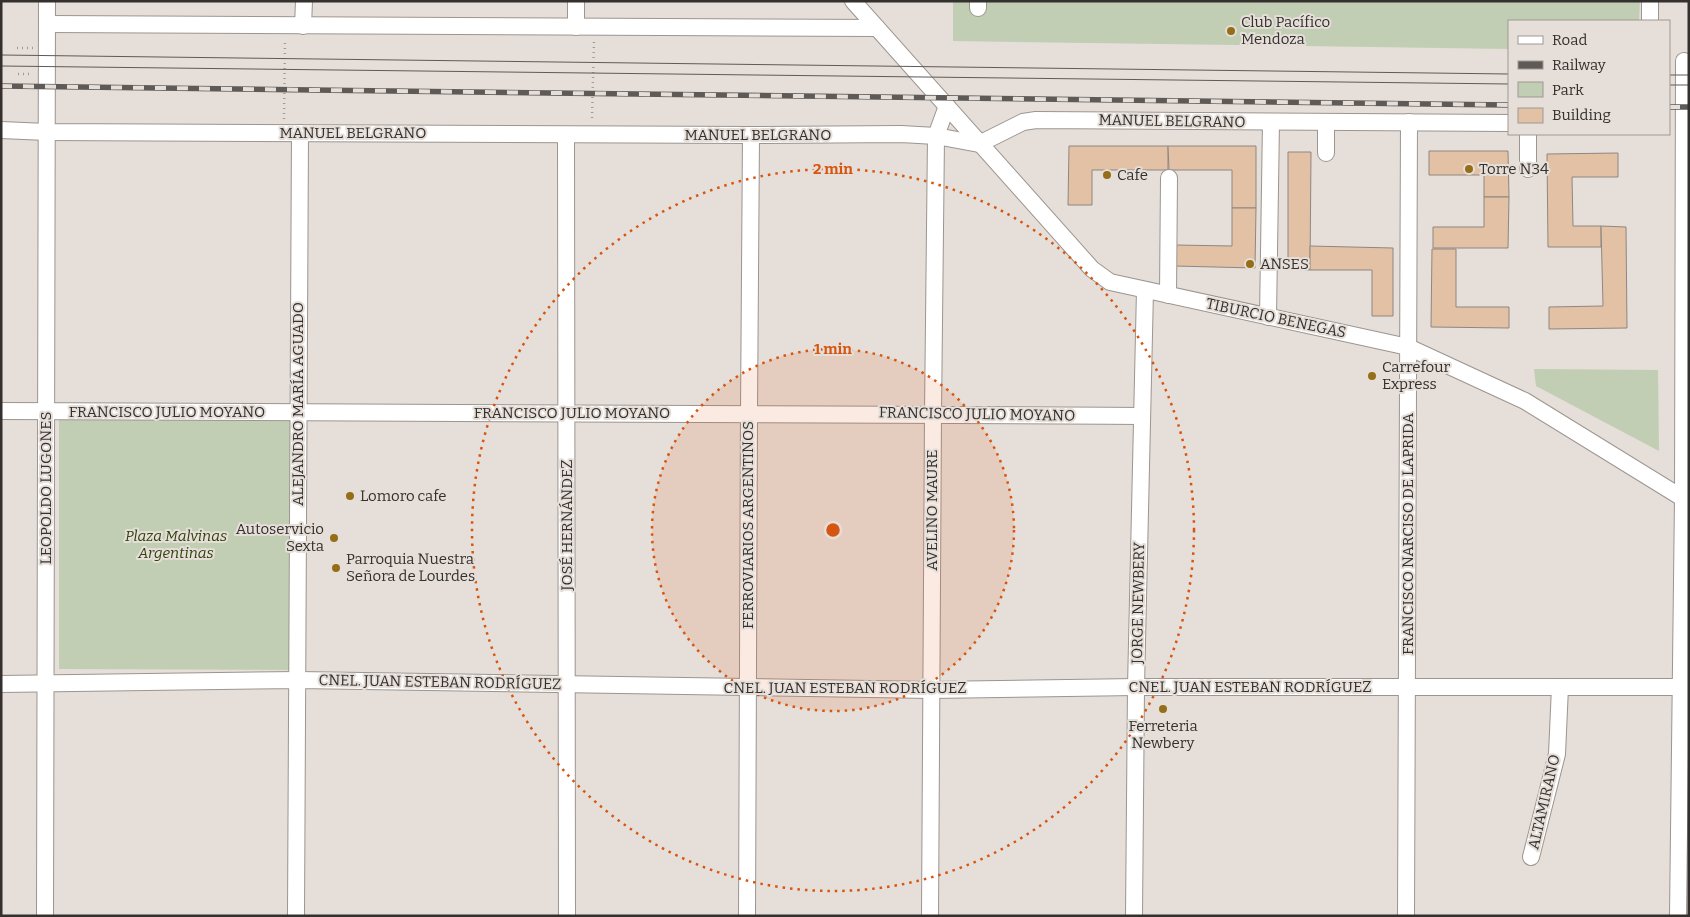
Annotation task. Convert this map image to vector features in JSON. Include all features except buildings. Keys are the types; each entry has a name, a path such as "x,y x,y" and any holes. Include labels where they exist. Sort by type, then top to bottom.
{"street":[{"name":"LEOPOLDO LUGONES","path":"45,916 47,1"},
{"path":"303,26 304,1"},
{"path":"576,1 576,27"},
{"name":"TIBURCIO BENEGAS","path":"853,1 1092,269 1110,282 1408,347 1525,401 1686,500"},
{"path":"1650,1 1650,20"},
{"path":"47,24 877,28"},
{"path":"1678,916 1685,687 1686,404 1680,128 1684,61"},
{"name":"AVELINO MAURE","path":"930,916 936,136 947,106"},
{"name":"MANUEL BELGRANO","path":"1,130 47,132 592,135 901,134 936,136 979,144 1023,122 1036,120 1508,123"},
{"path":"1268,316 1271,122"},
{"path":"1326,122 1326,153"},
{"name":"FRANCISCO NARCISO DE LAPRIDA","path":"1406,916 1409,122"},
{"name":"ALEJANDRO MARÍA AGUADO","path":"292,133 298,412 296,916"},
{"name":"JOSÉ HERNÁNDEZ","path":"566,134 567,916"},
{"name":"FERROVIARIOS ARGENTINOS","path":"747,916 752,135"},
{"path":"1528,135 1528,169"},
{"path":"1168,295 1169,178"},
{"name":"JORGE NEWBERY","path":"1134,916 1136,687 1145,290"},
{"name":"FRANCISCO JULIO MOYANO","path":"1,411 749,412 1142,416"},
{"name":"CNEL. JUAN ESTEBAN RODRÍGUEZ","path":"1,684 298,680 932,690 1136,687 1685,687"},
{"name":"ALTAMIRANO","path":"1531,857 1557,754 1560,687"}],"path":[{"path":"285,26 292,133"},
{"path":"592,135 594,27"}],"green space":[{"name":"Club Pacífico Mendoza","path":"953,1 1640,1 1639,20 1508,20 1508,49 953,41"},
{"path":"1534,369 1658,370 1659,451 1536,386"},
{"name":"Plaza Malvinas Argentinas","path":"59,419 292,420 292,670 59,669"}],"tram line":[{"path":"1,55 1508,74"},
{"path":"1,66 1508,84"},
{"path":"1670,75 1689,75"},
{"path":"1670,85 1689,85"}],"railway":[{"path":"1,86 1508,105"},
{"path":"1670,107 1689,107"}],"place":[{"name":"Club Pacífico Mendoza","path":"1231,31"},
{"name":"Torre N34","path":"1469,169"},
{"name":"Cafe","path":"1107,175"},
{"name":"ANSES","path":"1250,264"},
{"name":"Carrefour Express","path":"1372,376"},
{"name":"Lomoro cafe","path":"350,496"},
{"name":"Autoservicio Sexta","path":"334,538"},
{"name":"Parroquia Nuestra Señora de Lourdes","path":"336,568"},
{"name":"Ferreteria Newbery","path":"1163,709"}]}
